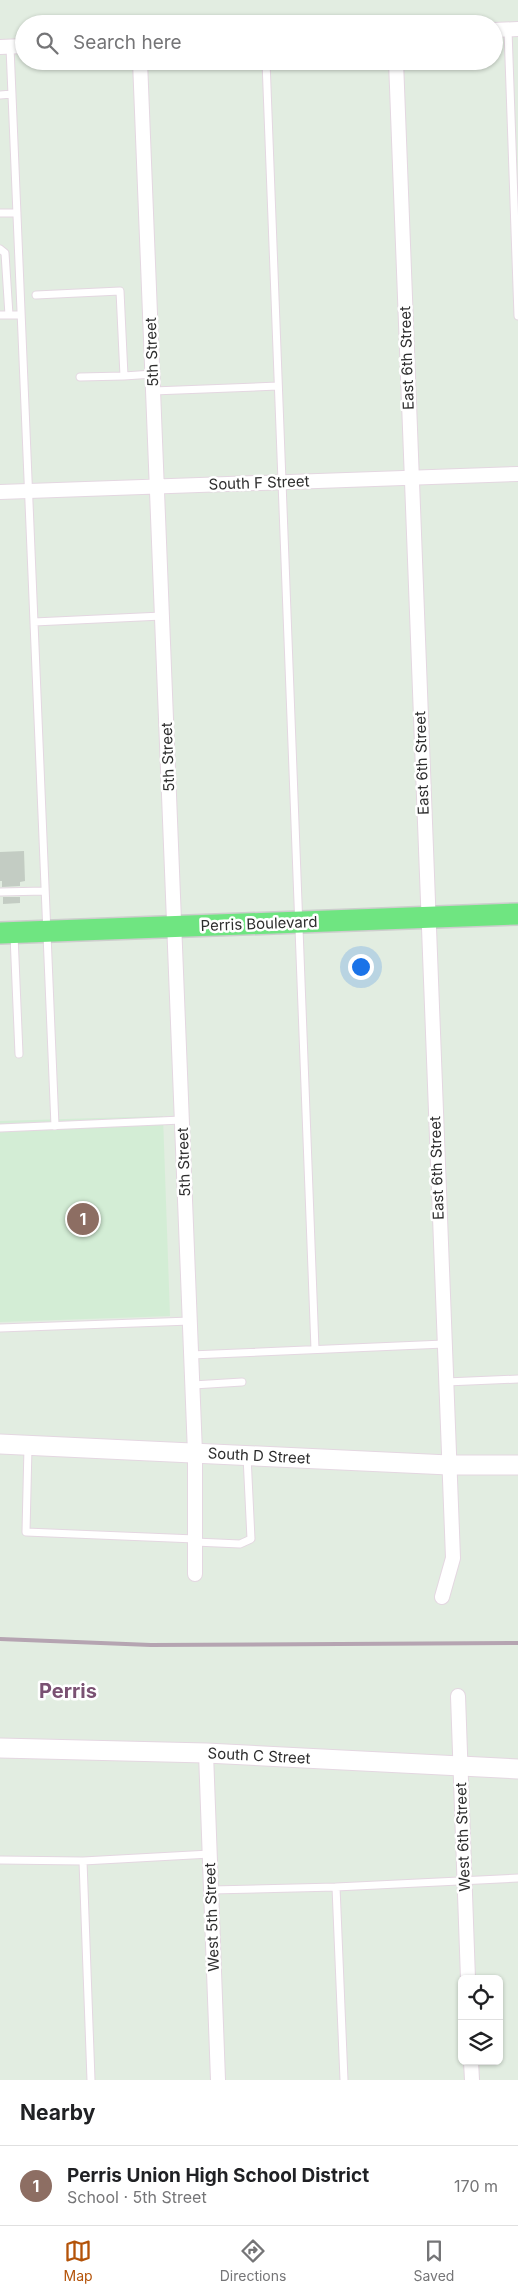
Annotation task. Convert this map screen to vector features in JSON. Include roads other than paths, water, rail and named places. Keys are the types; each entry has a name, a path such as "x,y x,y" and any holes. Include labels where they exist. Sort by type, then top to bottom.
{"main road":[{"name":"Perris Boulevard","path":"7,933 427,919 518,914"},
{"name":"South D Street","path":"0,1444 449,1465 518,1465"},
{"name":"South C Street","path":"0,1748 206,1753 518,1770"}],"street":[{"name":"5th Street","path":"140,70 195,1453"},
{"name":"East 6th Street","path":"396,70 449,1465"},
{"name":"South F Street","path":"0,492 518,474"},
{"path":"195,1453 195,1574"},
{"path":"442,1597 453,1558 449,1465"},
{"name":"West 6th Street","path":"458,1696 468,1975"},
{"name":"West 5th Street","path":"206,1753 218,2080"},
{"path":"471,2065 472,2080"}],"lane":[{"path":"507,30 518,316"},
{"path":"11,47 55,1126"},
{"path":"266,70 315,1350"},
{"path":"0,95 12,94"},
{"path":"0,213 17,213"},
{"path":"0,249 6,253 9,315"},
{"path":"36,295 120,291 124,376"},
{"path":"0,315 21,314"},
{"path":"80,377 153,374"},
{"path":"154,391 278,386"},
{"path":"34,622 162,616"},
{"path":"0,892 45,891"},
{"path":"7,933 19,1054"},
{"path":"0,1128 182,1120"},
{"path":"0,1328 190,1321"},
{"path":"191,1355 444,1344"},
{"path":"446,1382 518,1379"},
{"path":"193,1385 242,1382"},
{"path":"28,1445 26,1532 195,1540 247,1542 251,1539 248,1455"},
{"path":"0,1860 83,1861 210,1854"},
{"path":"83,1861 91,2080"},
{"path":"211,1890 336,1887 518,1878"},
{"path":"336,1887 344,2080"}],"railway":[{"path":"0,1639 151,1645 518,1643"}],"place":[{"name":"Perris Union High School District","path":"83,1219"}],"district":[{"name":"Perris","path":"68,1691"}]}
